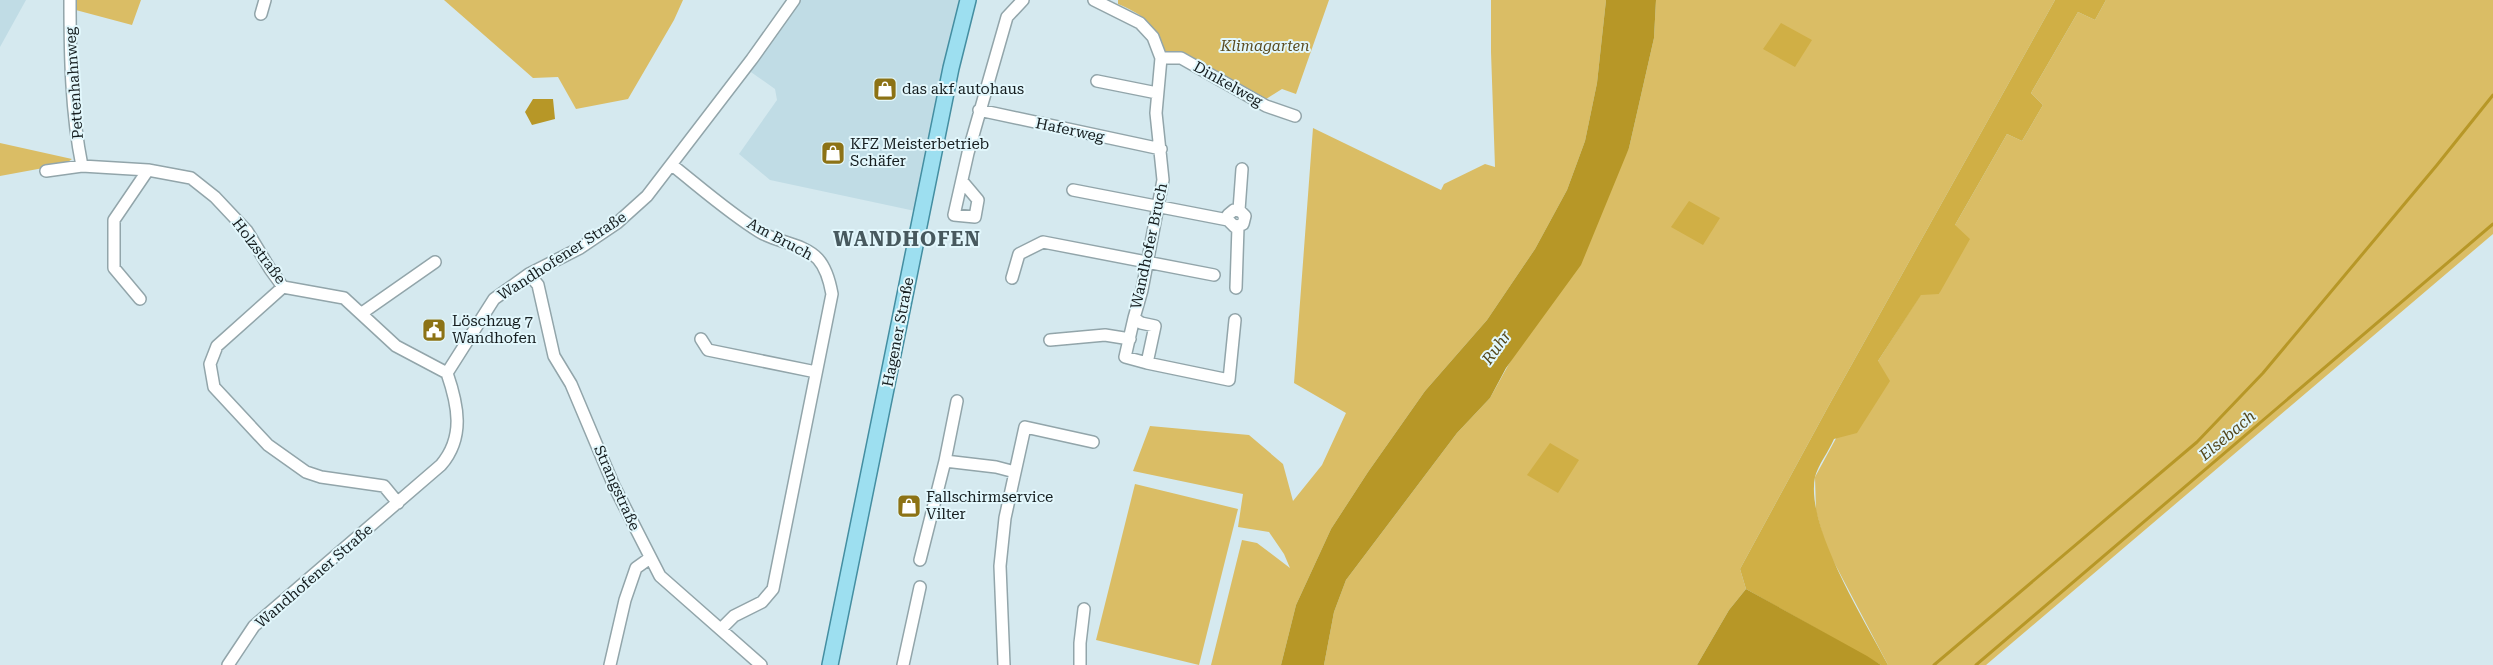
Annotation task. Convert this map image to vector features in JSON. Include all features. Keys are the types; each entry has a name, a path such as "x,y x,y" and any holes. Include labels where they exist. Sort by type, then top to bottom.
{"main road":[{"name":"Hagener Straße","path":"830,665 951,68 968,0"}],"street":[{"name":"Pettenhahnweg","path":"70,0 72,81 77,140 82,166"},
{"path":"261,14 265,0"},
{"name":"Wandhofener Straße","path":"228,665 254,626 398,503 451,454 459,423 454,393 447,373 494,299 529,274 580,248 616,223 647,196 794,0"},
{"path":"962,181 979,110 1007,17 1023,0"},
{"name":"Wandhofer Bruch","path":"1094,0 1140,23 1153,37 1161,58 1156,114 1164,180 1160,207 1146,261 1142,290 1134,318 1125,357 1147,363 1155,326 1141,324 1134,318"},
{"name":"Dinkelweg","path":"1161,58 1181,58 1266,106 1295,116"},
{"path":"1097,81 1157,93"},
{"name":"Haferweg","path":"979,110 1161,149"},
{"name":"Am Bruch","path":"672,165 720,204 762,233 808,250 819,260 830,280 832,294 773,589 762,602 734,616 722,628"},
{"name":"Holzstraße","path":"46,171 82,166 148,170 191,178 215,197 247,231 283,286 344,298 396,346 447,373"},
{"path":"1239,210 1242,169"},
{"path":"140,299 114,268 114,220 148,170"},
{"path":"1073,190 1228,220 1231,225 1238,227 1243,224 1245,218 1244,214 1239,210"},
{"path":"1228,220 1230,213 1239,210"},
{"path":"1236,288 1238,227"},
{"path":"1012,278 1019,254 1043,242 1214,275"},
{"path":"362,313 435,262"},
{"name":"Strangstraße","path":"529,274 538,285 554,356 578,398 614,486 660,576 722,628 761,665"},
{"path":"283,286 216,346 210,364 214,387 268,445 300,468 321,477 384,486 398,503"},
{"path":"1147,363 1229,380 1235,320"},
{"path":"1050,340 1105,335 1130,339"},
{"path":"701,339 708,350 816,372"},
{"path":"920,560 945,461 956,402"},
{"path":"1004,665 1000,566 1005,518 1025,427 1093,442"},
{"path":"945,461 996,466 1015,472"},
{"path":"610,665 625,600 636,568 650,558"},
{"path":"903,665 920,587"},
{"path":"1080,665 1080,643 1084,609"}],"shaded area":[{"path":"0,0 26,0 0,47"},
{"path":"792,0 961,0 915,211 770,180 739,154 777,100 775,89 748,70"},
{"path":"2055,0 2106,0 2095,20 2078,12 2031,93 2043,105 2022,141 2007,134 1955,225 1970,239 1939,294 1921,295 1878,361 1890,381 1857,433 1834,439 1815,477 1814,497 1819,521 1839,573 1888,665 1881,665 1746,589 1740,569"},
{"path":"1781,23 1812,40 1795,67 1763,49"},
{"path":"1689,201 1720,218 1703,245 1671,227"},
{"path":"1550,443 1579,460 1558,493 1527,475"}],"green space":[{"path":"72,0 141,0 132,25 72,9"},
{"path":"444,0 683,0 674,20 628,99 576,109 558,77 533,78"},
{"name":"Klimagarten","path":"1118,0 1329,0 1296,94 1282,89 1263,101 1163,52 1147,22 1136,13 1118,4"},
{"path":"1491,0 1606,0 1597,83 1585,141 1567,190 1535,249 1487,320 1425,391 1368,472 1331,529 1296,605 1281,665 1211,665 1242,540 1257,543 1290,568 1284,554 1269,532 1238,527 1243,494 1133,471 1150,426 1249,435 1283,464 1293,501 1322,465 1346,413 1294,383 1313,128 1441,190 1444,184 1485,164 1495,167"},
{"path":"1656,0 2055,0 1740,569 1746,589 1729,610 1697,665 1324,665 1334,612 1346,580 1457,433 1490,398 1629,148 1654,38"},
{"path":"2106,0 2493,0 2493,234 1986,665 1888,665 1826,547 1816,511 1815,477 1878,361 1921,294 1939,294 1955,225 2007,134 2022,141 2043,105 2031,93 2078,12 2095,20"},
{"path":"0,143 72,159 65,164 0,176"},
{"path":"1135,484 1238,509 1199,665 1096,640"}],"water":[{"name":"Ruhr","path":"1606,0 1656,0 1654,38 1629,148 1581,265 1506,368 1490,398 1457,433 1346,580 1334,612 1324,665 1281,665 1296,605 1331,529 1368,472 1425,391 1487,320 1535,249 1567,190 1585,141 1597,83"},
{"path":"533,99 553,99 555,119 532,125 525,112"},
{"path":"1746,589 1881,665 1697,665 1729,610"}],"waterway":[{"path":"1934,665 2197,442 2263,373 2493,95"},
{"name":"Elsebach","path":"1976,665 2493,224"}],"place":[{"name":"das akf autohaus","path":"885,89"},
{"name":"KFZ Meisterbetrieb Schäfer","path":"833,153"},
{"name":"Löschzug 7 Wandhofen","path":"434,330"},
{"name":"Fallschirmservice Vilter","path":"909,506"}],"district":[{"name":"WANDHOFEN","path":"907,239"}]}
